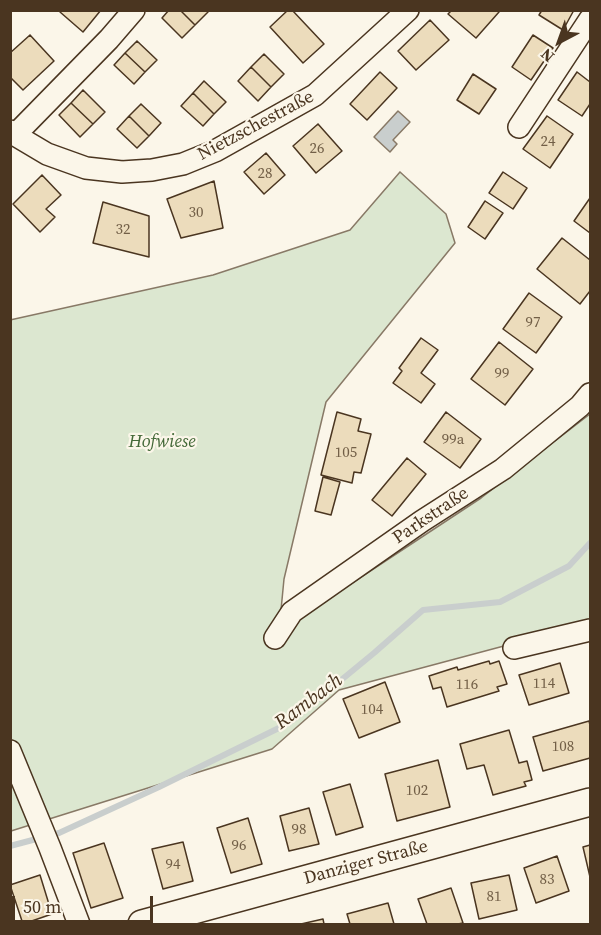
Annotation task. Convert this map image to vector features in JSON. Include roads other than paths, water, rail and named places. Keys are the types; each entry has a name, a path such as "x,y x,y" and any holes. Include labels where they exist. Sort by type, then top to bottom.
{"main road":[{"name":"Danziger Straße","path":"142,924 591,802"}],"street":[{"path":"13,133 109,39 134,10"},
{"name":"Nietzschestraße","path":"13,133 47,154 86,168 132,172 183,164 215,151 315,95 408,10"},
{"path":"519,127 591,19"},
{"name":"Parkstraße","path":"275,638 292,612 422,521 503,469 591,394"},
{"path":"514,648 591,630"},
{"path":"10,751 79,924"}],"waterway":[{"name":"Rambach","path":"10,846 59,833 289,723 423,610 500,602 569,566 590,543"}],"park label":[{"name":"Hofwiese","path":"162,442"}]}
